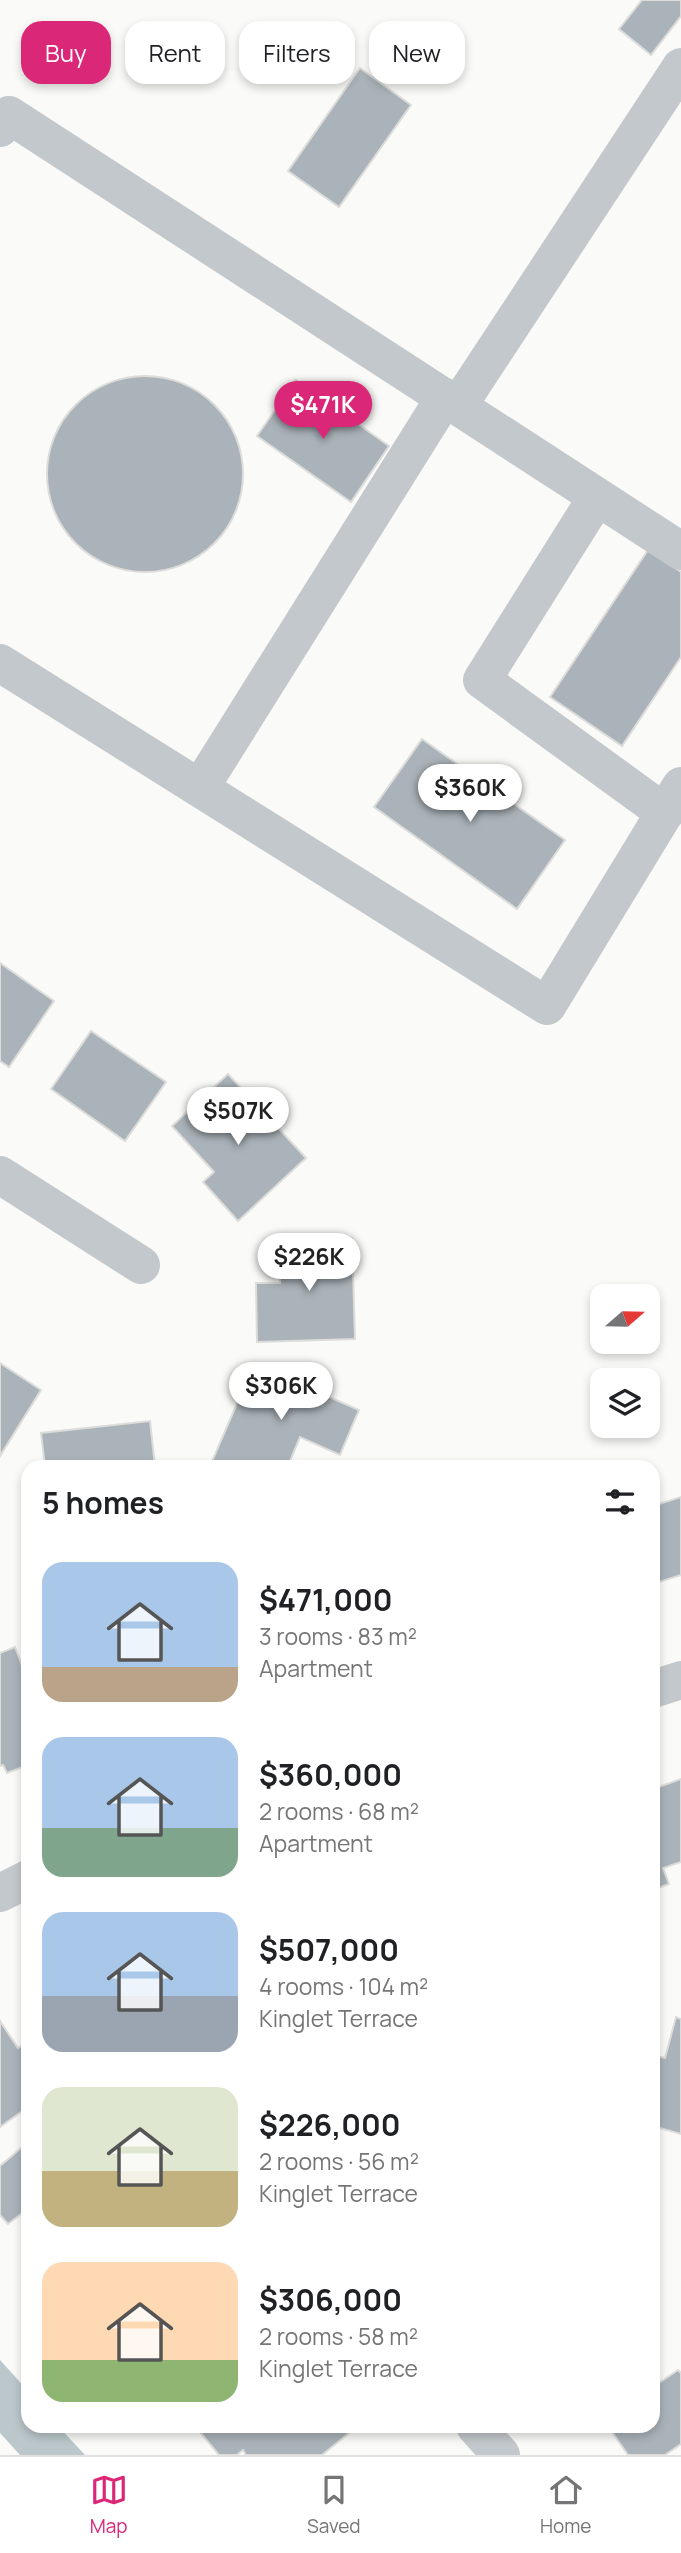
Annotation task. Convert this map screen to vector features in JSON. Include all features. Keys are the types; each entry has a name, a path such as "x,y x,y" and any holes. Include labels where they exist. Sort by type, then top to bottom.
{"street":[{"path":"200,788 452,402 681,67"},
{"path":"0,128 9,115 681,551"},
{"path":"0,663 547,1006 673,799 482,680 597,497"},
{"path":"0,1175 141,1265"},
{"path":"660,1687 681,1680"},
{"path":"0,1892 21,1882"},
{"path":"481,2433 501,2455"}],"shaded area":[{"path":"0,2360 21,2383 21,2433 65,2433 85,2455 20,2455 0,2433"}],"building":[{"path":"642,0 681,0 681,16 651,55 619,29"},
{"path":"360,68 369,75 369,84 382,84 411,105 339,207 288,171 349,84 355,84 355,75"},
{"path":"145,376 182,384 214,405 235,437 243,474 235,511 214,543 182,564 145,572 108,564 76,543 55,511 47,474 55,437 76,405 108,384"},
{"path":"296,380 389,446 351,502 257,436"},
{"path":"648,550 681,572 681,657 622,746 550,697"},
{"path":"422,739 565,840 517,909 374,807"},
{"path":"0,963 54,1001 9,1067 0,1061"},
{"path":"91,1031 166,1082 125,1141 51,1089"},
{"path":"228,1074 306,1158 238,1221 203,1182 214,1172 172,1126"},
{"path":"352,1238 355,1339 257,1342 256,1283 280,1283 279,1240"},
{"path":"0,1363 41,1390 0,1456"},
{"path":"254,1364 359,1410 340,1455 300,1437 290,1460 213,1460"},
{"path":"150,1421 154,1460 44,1460 41,1433"},
{"path":"681,1497 681,1575 660,1582 660,1504"},
{"path":"15,1647 21,1663 21,1768 7,1773 3,1765 0,1766 0,1653"},
{"path":"681,1779 681,1862 663,1868 669,1884 660,1887 660,1786"},
{"path":"676,2017 681,2019 681,2134 660,2128 660,2057 665,2058"},
{"path":"0,2021 18,2048 21,2046 21,2112 0,2127"},
{"path":"21,2148 21,2214 8,2224 0,2215 0,2166"},
{"path":"678,2370 681,2373 681,2444 665,2455 628,2455 613,2433 660,2433 660,2382"},
{"path":"201,2433 349,2433 322,2455 246,2455 243,2450 237,2455 219,2455"}]}
